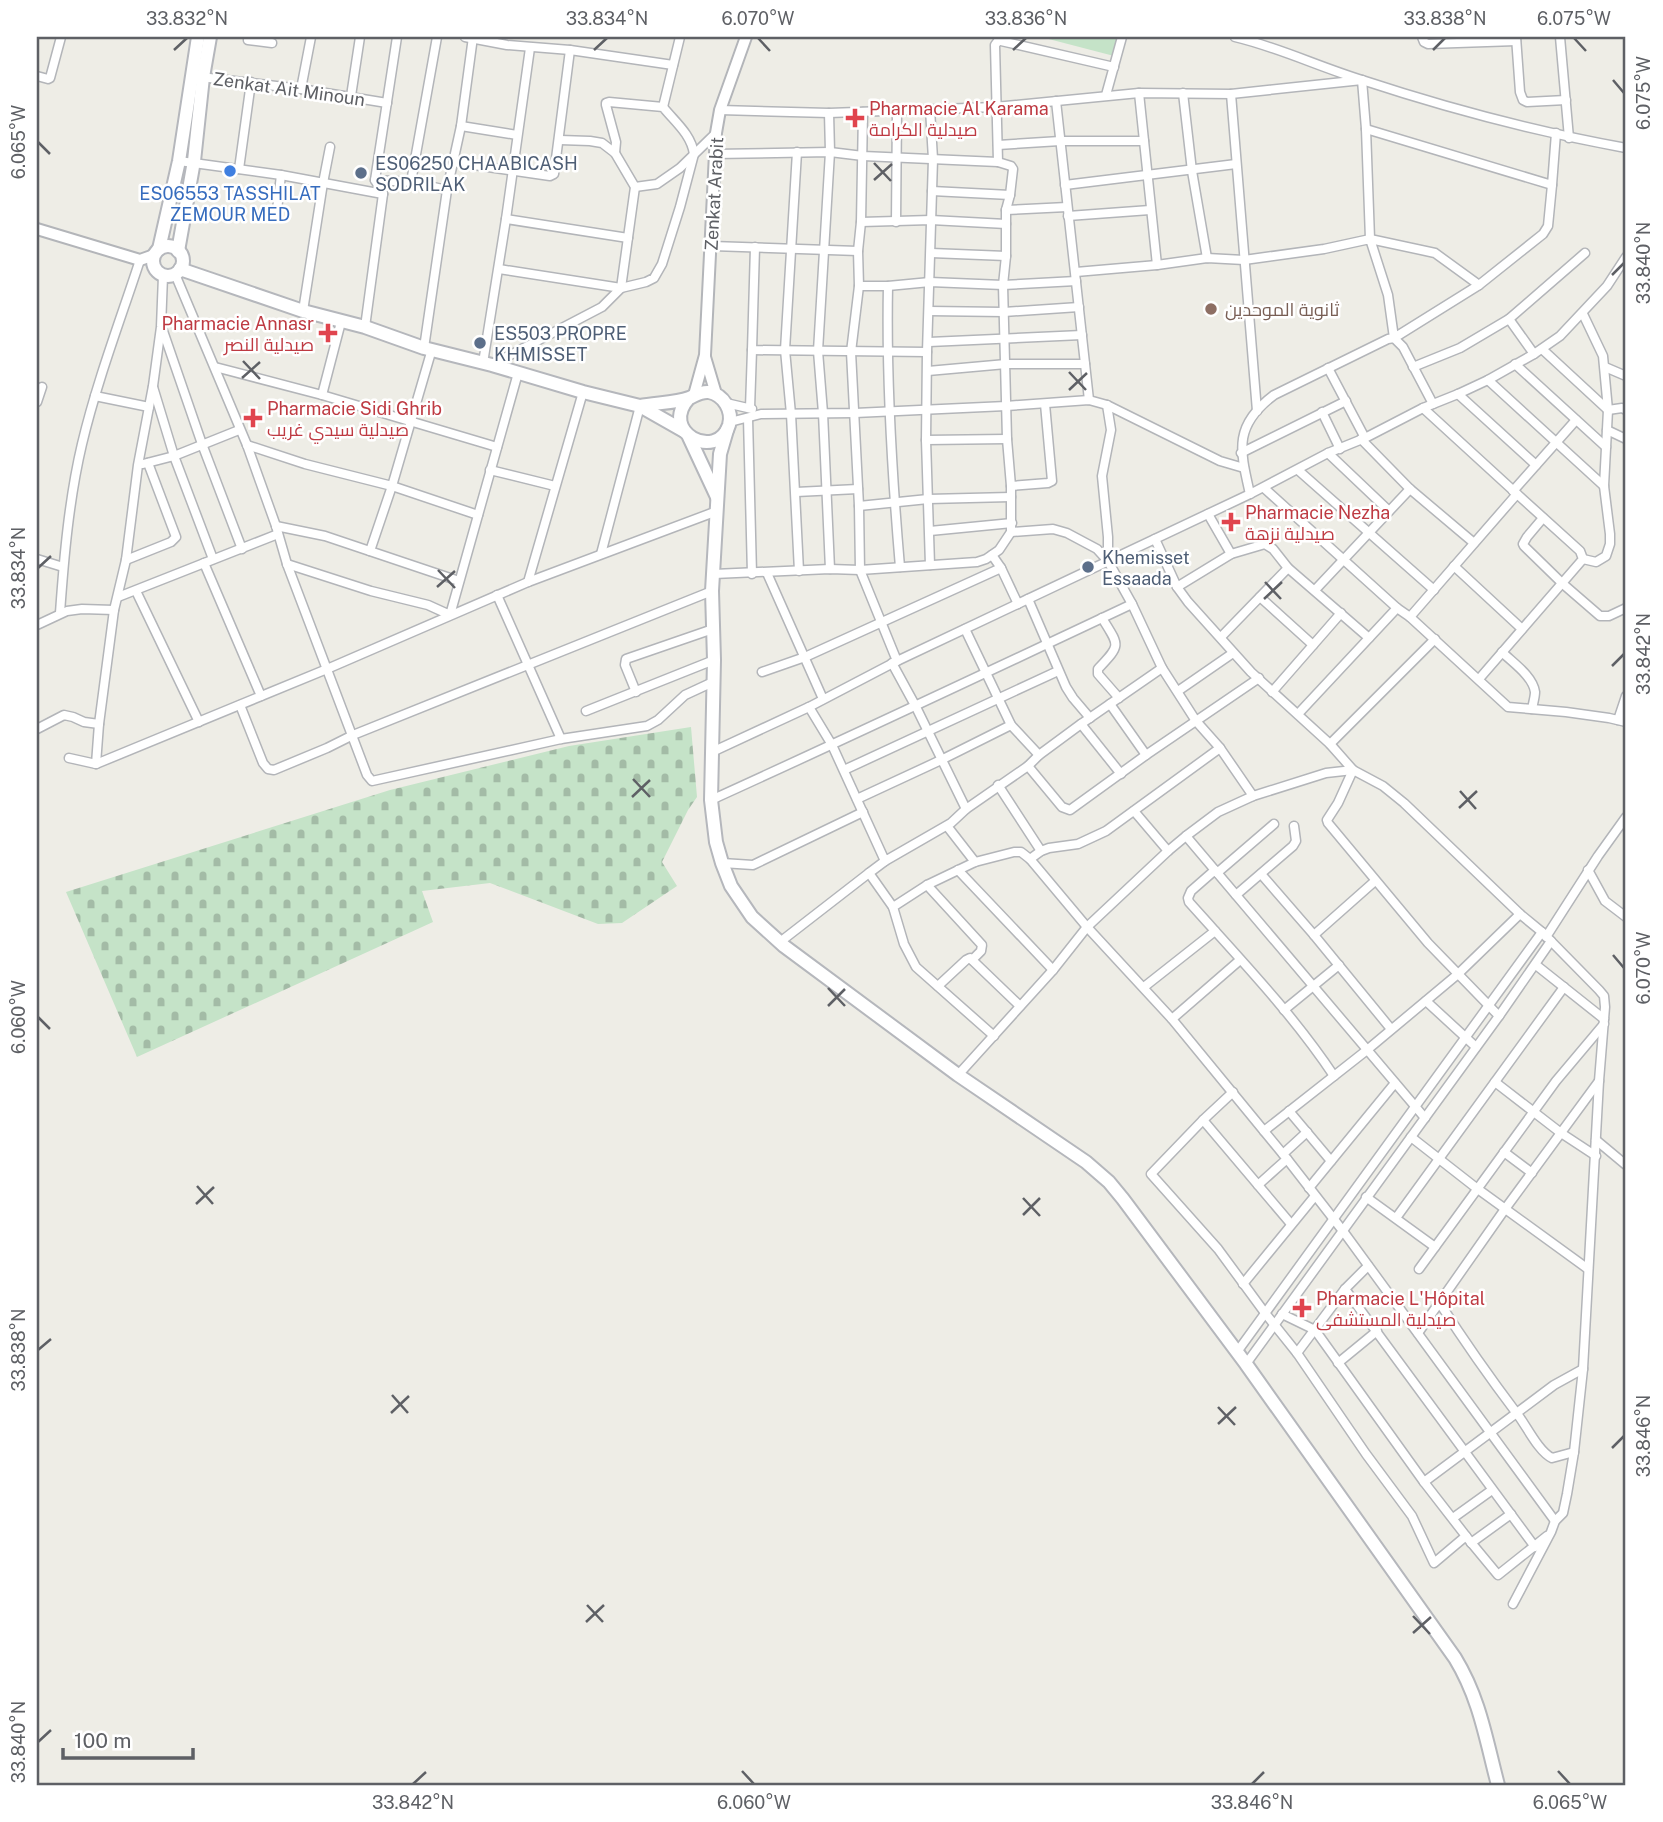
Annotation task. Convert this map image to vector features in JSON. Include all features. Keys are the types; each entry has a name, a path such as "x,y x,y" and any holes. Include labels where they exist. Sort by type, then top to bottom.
{"main road":[{"path":"178,251 194,162 198,37"},
{"path":"210,37 197,77 153,263 156,271 173,273 365,327 428,348 640,406 696,441 714,441 721,437 728,426"},
{"path":"157,252 166,246 173,247 182,256 183,262 173,273"},
{"path":"640,406 709,392 721,399 730,412 720,454 712,591 714,660 711,800 716,842 731,886 752,917 780,943 958,1075 1069,1150 1109,1182 1246,1364 1461,1667 1479,1707 1498,1785"},
{"path":"691,396 680,412 680,422 718,506"}],"street":[{"path":"37,76 50,78 61,37"},
{"path":"301,89 311,37"},
{"path":"351,96 360,37"},
{"path":"365,327 383,194 375,180 397,37"},
{"path":"411,181 437,37"},
{"path":"370,551 411,420 428,348 447,190 461,126 470,37 508,41 530,48 570,50 673,65"},
{"path":"663,107 680,37"},
{"name":"Zenkat Arabit","path":"705,355 716,133 720,110 746,37"},
{"path":"1106,95 1122,37"},
{"path":"1235,37 1362,80 1500,120 1569,138 1626,148"},
{"path":"1422,37 1428,44 1516,39 1523,100 1566,100"},
{"path":"1560,37 1569,138"},
{"path":"248,40 260,39 272,43"},
{"path":"998,162 995,46 998,41 1114,67"},
{"path":"488,364 530,48"},
{"path":"453,162 552,175 555,173 570,50"},
{"name":"Zenkat Ait Minoun","path":"197,77 251,82 387,103"},
{"path":"720,110 829,113 995,107 1139,93 1231,94 1362,80"},
{"path":"1362,80 1370,239 1388,295 1394,338 1403,347 1433,404"},
{"path":"239,169 251,82"},
{"path":"1139,93 1157,265"},
{"path":"1183,93 1192,171 1207,258"},
{"path":"1231,94 1257,411"},
{"path":"1056,101 1089,400"},
{"path":"499,269 621,288 654,278 659,272 680,207 694,154 689,137 663,107 606,103 616,142 615,153"},
{"path":"896,222 897,109"},
{"path":"930,109 933,159 926,440 930,565"},
{"path":"863,112 859,286 851,352 860,570 894,662 966,808"},
{"path":"829,113 830,152 818,351 830,569"},
{"path":"461,126 517,135"},
{"path":"1366,129 1552,185"},
{"path":"635,187 657,184 680,168 716,133"},
{"path":"1250,495 1241,453 1242,439 1250,420 1264,402 1328,368 1394,338 1479,285 1543,234 1548,226 1556,134"},
{"path":"488,364 602,307 621,288 635,187 615,153 602,143 559,140"},
{"path":"998,145 1060,141 1143,141"},
{"path":"303,311 330,147"},
{"path":"797,152 785,350 799,571"},
{"path":"714,154 830,152 998,162 1012,167 1006,210 1003,285 1012,528 1003,545 992,555 976,562 860,570 714,575"},
{"path":"179,161 281,175 383,194"},
{"path":"1065,185 1236,164"},
{"path":"277,210 281,175"},
{"path":"375,180 411,181 447,190"},
{"path":"932,191 1010,195"},
{"path":"1006,210 1150,210"},
{"path":"506,219 628,238"},
{"path":"861,222 932,220 1006,224"},
{"path":"37,229 140,260 157,252"},
{"path":"859,286 930,282 1003,285 1207,258 1244,260 1324,249 1370,239 1434,253 1479,285"},
{"path":"712,246 859,251"},
{"path":"750,408 755,247"},
{"path":"931,253 1006,256"},
{"path":"1413,367 1460,348 1509,319 1586,253"},
{"path":"712,752 809,707 894,662 1250,495 1328,453 1488,380 1560,336 1607,286 1626,257"},
{"path":"60,613 63,567 77,466 95,396 140,260"},
{"path":"96,764 114,610 126,560 138,466 161,327 173,273"},
{"path":"173,273 247,446 287,564 369,779 377,782 409,772 561,739 647,726 658,720 685,695 713,682"},
{"path":"888,286 887,353 900,567"},
{"path":"929,311 1004,312 1079,307"},
{"path":"1583,314 1594,335 1605,367 1608,410 1604,486 1610,534 1606,556 1596,562 1583,559"},
{"path":"1509,319 1538,351 1608,410 1626,410"},
{"path":"322,395 341,321"},
{"path":"161,327 242,549"},
{"path":"929,342 1082,335"},
{"path":"752,350 927,352"},
{"path":"691,396 705,355"},
{"path":"705,355 721,399 761,414"},
{"path":"928,370 1006,364 1085,364"},
{"path":"1515,364 1606,447"},
{"path":"215,367 411,420 497,447"},
{"path":"1605,367 1626,376"},
{"path":"1328,368 1363,439 1410,489 1474,543"},
{"path":"450,615 518,373"},
{"path":"1488,380 1604,486"},
{"path":"153,386 209,561 261,696"},
{"path":"37,402 42,387"},
{"path":"528,582 583,392"},
{"path":"1458,394 1536,465"},
{"path":"95,396 149,407"},
{"path":"728,426 761,414 855,413 1089,400 1107,405 1220,461 1244,468"},
{"path":"1241,453 1346,401"},
{"path":"1011,486 1052,481 1045,404"},
{"path":"1107,405 1111,430 1102,477 1108,561"},
{"path":"601,554 640,406"},
{"path":"1423,408 1580,551 1583,559"},
{"path":"1322,412 1340,449"},
{"path":"748,418 752,573"},
{"path":"1410,617 1576,420"},
{"path":"138,466 174,456 239,430"},
{"path":"1607,430 1626,439"},
{"path":"926,440 1007,439"},
{"path":"247,446 392,486 478,515"},
{"path":"1328,453 1389,511"},
{"path":"126,560 171,542 176,537 148,463"},
{"path":"490,470 555,486"},
{"path":"1298,470 1434,590"},
{"path":"1264,488 1508,707 1566,712 1622,721 1626,696"},
{"path":"796,492 858,489"},
{"path":"1315,590 1410,489"},
{"path":"859,506 894,501 1011,497"},
{"path":"69,758 96,764 327,669 528,582 718,506"},
{"path":"1208,514 1231,554"},
{"path":"1543,518 1523,544 1600,616 1609,616 1626,608"},
{"path":"930,531 1053,529 1067,533 1097,549 1108,561 1132,604 1162,668 1196,721 1220,748 1253,796"},
{"path":"118,597 242,549 277,530 325,536 459,581"},
{"path":"1155,539 1177,587 1233,653 1330,744 1353,770 1383,786 1404,803 1546,937 1604,996 1583,1369 1574,1452 1562,1515 1555,1521 1513,1604"},
{"path":"1177,587 1231,554 1265,544 1273,549 1288,568 1370,638"},
{"path":"992,555 1018,604"},
{"path":"37,559 63,567"},
{"path":"1479,679 1583,559"},
{"path":"287,564 371,591 428,605 450,615"},
{"path":"1454,566 1522,629"},
{"path":"762,672 806,657 1001,568"},
{"path":"1221,637 1288,568"},
{"path":"767,573 823,699"},
{"path":"136,591 199,722"},
{"path":"240,705 263,763 270,770 280,768 353,735 712,591"},
{"path":"497,595 561,739"},
{"path":"1260,597 1312,645"},
{"path":"1028,599 1058,671 1073,698 1090,718"},
{"path":"711,800 1132,604"},
{"path":"1298,714 1397,608"},
{"path":"37,625 60,613 82,609 114,610"},
{"path":"1272,692 1341,614"},
{"path":"1102,618 1117,643 1116,649 1098,670 1098,674 1119,698"},
{"path":"636,692 625,665 626,659 713,629"},
{"path":"965,629 1011,725 1039,755"},
{"path":"1330,744 1435,639"},
{"path":"1502,652 1534,687 1532,709"},
{"path":"1178,691 1233,653"},
{"path":"586,711 714,660"},
{"path":"780,943 885,861 947,826 966,808 1162,668"},
{"path":"844,770 1058,671"},
{"path":"1028,765 1062,807 1066,810 1074,808 1259,678"},
{"path":"1110,704 1146,755"},
{"path":"809,707 832,745 885,861"},
{"path":"37,729 64,715 99,724"},
{"path":"1081,724 1121,774"},
{"path":"857,799 1011,725"},
{"path":"1030,859 1041,851 1090,839 1134,811 1220,748"},
{"path":"958,1075 1053,970 1087,928 1186,836 1219,812 1253,796 1326,773 1353,770"},
{"path":"1353,770 1327,820 1328,823 1429,943 1499,1016"},
{"path":"998,786 1041,851"},
{"path":"1134,811 1168,851"},
{"path":"722,863 753,864 863,812"},
{"path":"1237,1352 1489,1006 1546,937 1588,870 1626,817"},
{"path":"1273,824 1192,891 1188,898 1312,1043 1334,1076"},
{"path":"947,826 975,862"},
{"path":"1236,895 1295,844 1294,826"},
{"path":"1186,836 1425,1118"},
{"path":"893,907 926,885 975,862 1014,852 1021,852 1030,859 1087,928 1172,1019 1285,1156 1555,1521"},
{"path":"958,870 1053,970"},
{"path":"1588,870 1605,901 1626,918"},
{"path":"869,873 893,907 909,956 916,967 993,1036"},
{"path":"1261,874 1391,1029"},
{"path":"1314,935 1375,881"},
{"path":"926,885 982,945 981,951 972,960"},
{"path":"1265,1131 1458,974 1520,915"},
{"path":"1144,987 1215,931"},
{"path":"1246,1364 1536,965 1546,937"},
{"path":"938,986 970,958 1020,1006"},
{"path":"1172,1019 1240,960"},
{"path":"1284,1010 1339,965"},
{"path":"1536,965 1604,1021"},
{"path":"1396,1218 1564,987"},
{"path":"1426,1001 1476,1047"},
{"path":"1419,1269 1533,1112 1604,1021"},
{"path":"1418,1333 1599,1081"},
{"path":"1495,1082 1561,1133 1596,1156"},
{"path":"1309,1188 1395,1083"},
{"path":"1233,1092 1151,1174 1218,1249 1297,1353 1412,1516 1434,1563 1511,1514"},
{"path":"1289,1111 1331,1161"},
{"path":"1203,1120 1291,1224"},
{"path":"1258,1185 1307,1132"},
{"path":"1411,1137 1588,1269"},
{"path":"1596,1140 1626,1165"},
{"path":"1504,1152 1532,1173"},
{"path":"1243,1284 1315,1196"},
{"path":"1366,1198 1435,1247"},
{"path":"1297,1353 1345,1289 1368,1266"},
{"path":"1345,1289 1535,1547"},
{"path":"1439,1302 1487,1375 1545,1454 1549,1458 1556,1458 1574,1452"},
{"path":"1282,1314 1315,1330 1424,1482 1498,1575 1551,1532"},
{"path":"1338,1363 1377,1331"},
{"path":"1424,1482 1516,1412 1554,1385 1583,1369"},
{"path":"1452,1518 1493,1490"}],"green space":[{"path":"1041,37 1119,37 1114,56"},
{"path":"691,727 697,797 662,862 677,886 622,923 598,924 490,883 422,891 433,922 137,1057 66,892 390,790 569,746"}],"place":[{"name":"Pharmacie Al Karama صيدلية الكرامة","path":"855,118"},
{"name":"ES06553 TASSHILAT ZEMOUR MED","path":"230,171"},
{"name":"ES06250 CHAABICASH SODRILAK","path":"361,173"},
{"name":"ثانوية الموحدين","path":"1211,309"},
{"name":"Pharmacie Annasr صيدلية النصر","path":"328,333"},
{"name":"ES503 PROPRE KHMISSET","path":"480,343"},
{"name":"Pharmacie Sidi Ghrib صيدلية سيدي غريب","path":"253,418"},
{"name":"Pharmacie Nezha صيدلية نزهة","path":"1231,522"},
{"name":"Khemisset Essaada","path":"1088,567"},
{"name":"Pharmacie L'Hôpital صيدلية المستشفى","path":"1302,1308"}]}
